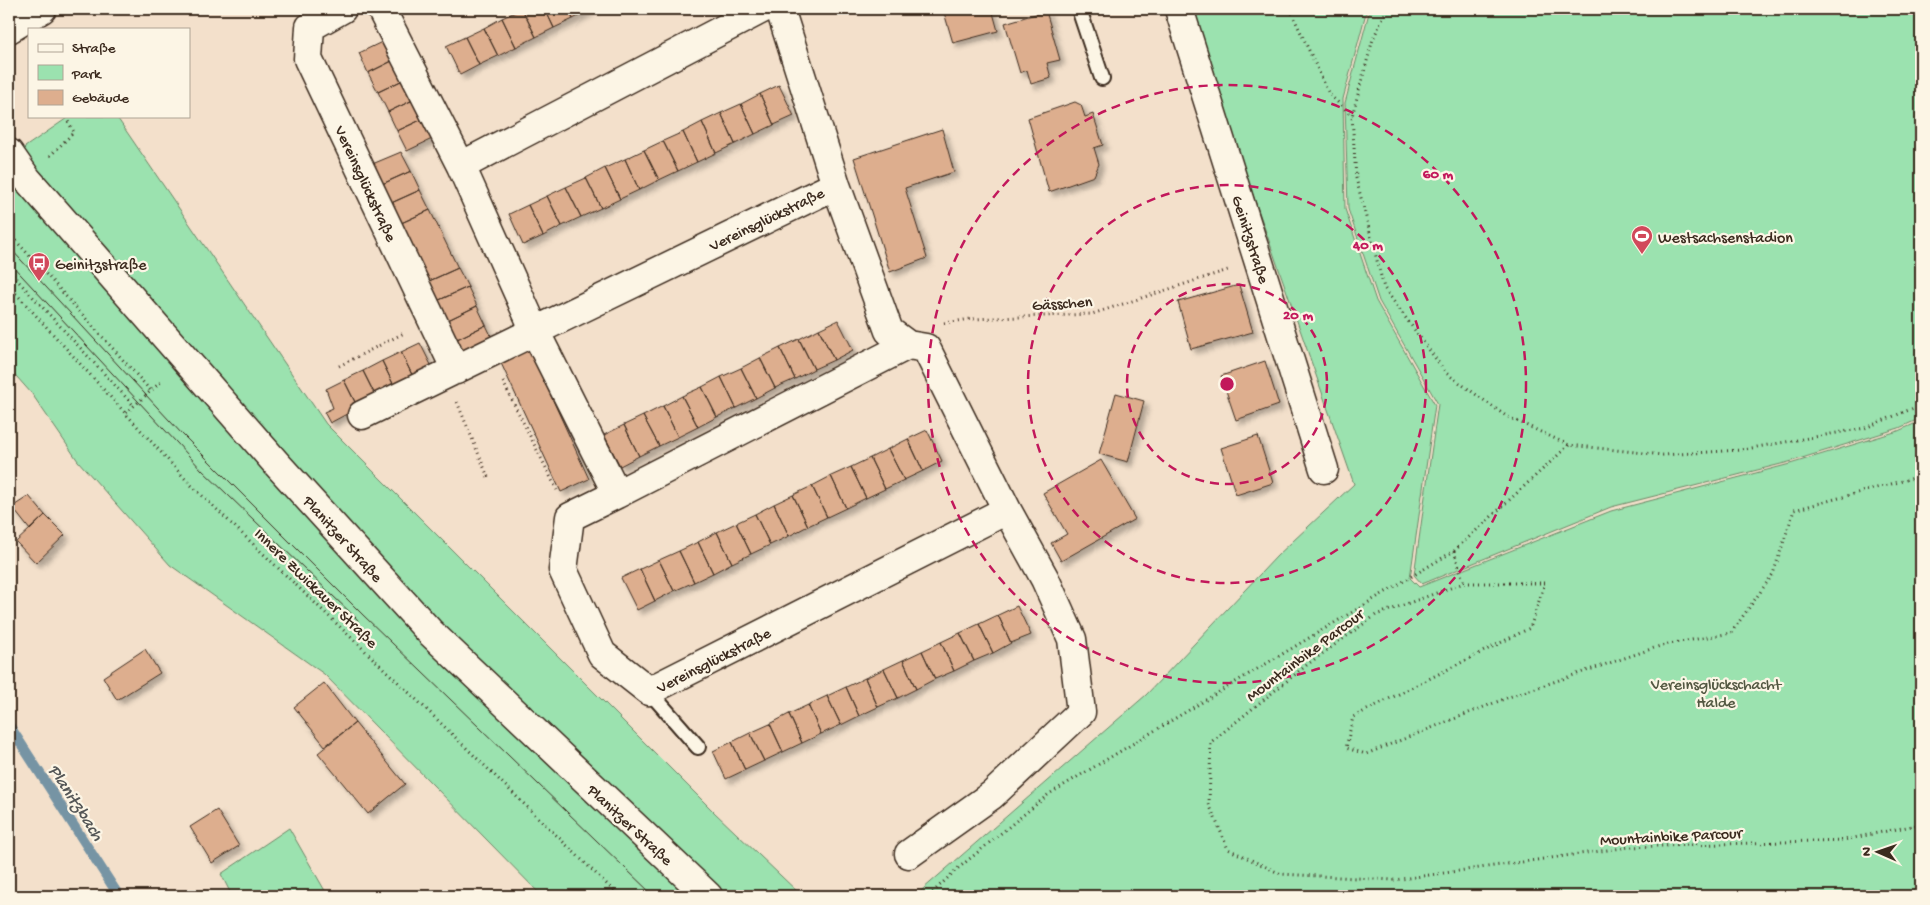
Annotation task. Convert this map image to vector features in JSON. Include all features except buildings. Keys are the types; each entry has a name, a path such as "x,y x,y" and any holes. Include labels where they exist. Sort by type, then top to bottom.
{"street":[{"path":"9,29 42,9"},
{"name":"Vereinsglückstraße","path":"342,9 310,27 308,59 432,320 451,372"},
{"path":"381,9 461,166 535,331 617,494"},
{"path":"461,166 762,9"},
{"name":"Vereinsglückstraße","path":"780,9 836,184 898,338"},
{"name":"Geinitzstraße","path":"1179,9 1324,469"},
{"name":"Planitzer Straße","path":"9,154 27,179 276,463 430,632 708,896"},
{"name":"Vereinsglückstraße","path":"362,415 836,184"},
{"path":"570,517 617,494 898,338 926,348 1007,510 1045,579 1072,640 1081,712 992,794 909,854"},
{"name":"Vereinsglückstraße","path":"570,517 563,570 602,654 649,691 1007,510"}],"lane":[{"path":"1079,9 1102,78"},
{"path":"649,691 698,747"}],"path":[{"path":"1290,9 1328,94 1352,116"},
{"path":"1387,9 1373,39 1352,116 1356,178 1384,288 1446,373 1506,416 1569,445 1663,455 1740,450 1866,428 1921,405"},
{"path":"9,233 151,391"},
{"name":"Gässchen","path":"898,338 971,318 1092,314 1258,260"},
{"path":"9,271 134,406"},
{"name":"Innere Zwickauer Straße","path":"9,286 190,484 422,704 619,896"},
{"path":"339,366 432,320"},
{"path":"490,354 570,517"},
{"path":"126,413 186,359"},
{"path":"451,372 488,478"},
{"path":"929,896 956,870 1049,794 1454,551 1569,445"},
{"name":"Mountainbike Parcour","path":"1921,476 1794,510 1773,574 1731,632 1663,645 1645,651 1509,697 1366,754 1346,748 1353,717 1530,628 1545,583 1464,583 1376,615 1308,664 1211,742 1209,804 1228,849 1281,874 1394,880 1629,847 1844,840 1921,824"},
{"path":"1454,551 1464,583"}],"green space":[{"name":"Vereinsglückschacht Halde","path":"1188,9 1367,9 1343,99 1345,209 1376,301 1435,405 1410,578 1419,587 1611,511 1790,464 1898,431 1921,421 1921,896 915,896 1146,695 1277,556 1354,484"},
{"name":"Westsachsenstadion","path":"1370,9 1921,9 1921,418 1899,428 1789,462 1611,507 1422,584 1414,575 1438,404 1379,301 1348,209 1345,103"},
{"path":"67,118 117,118 326,424 715,813 802,896 542,896 324,674 170,565 78,461 32,394 9,368 9,158"},
{"path":"289,828 328,896 232,896 221,874"}],"waterway":[{"name":"Planitzbach","path":"9,725 119,896"}],"tram line":[{"path":"9,247 182,434 363,615 654,896"},
{"path":"9,262 202,470 358,620"}],"place":[{"name":"Westsachsenstadion","path":"1642,255"},
{"name":"Geinitzstraße","path":"39,282"}]}
